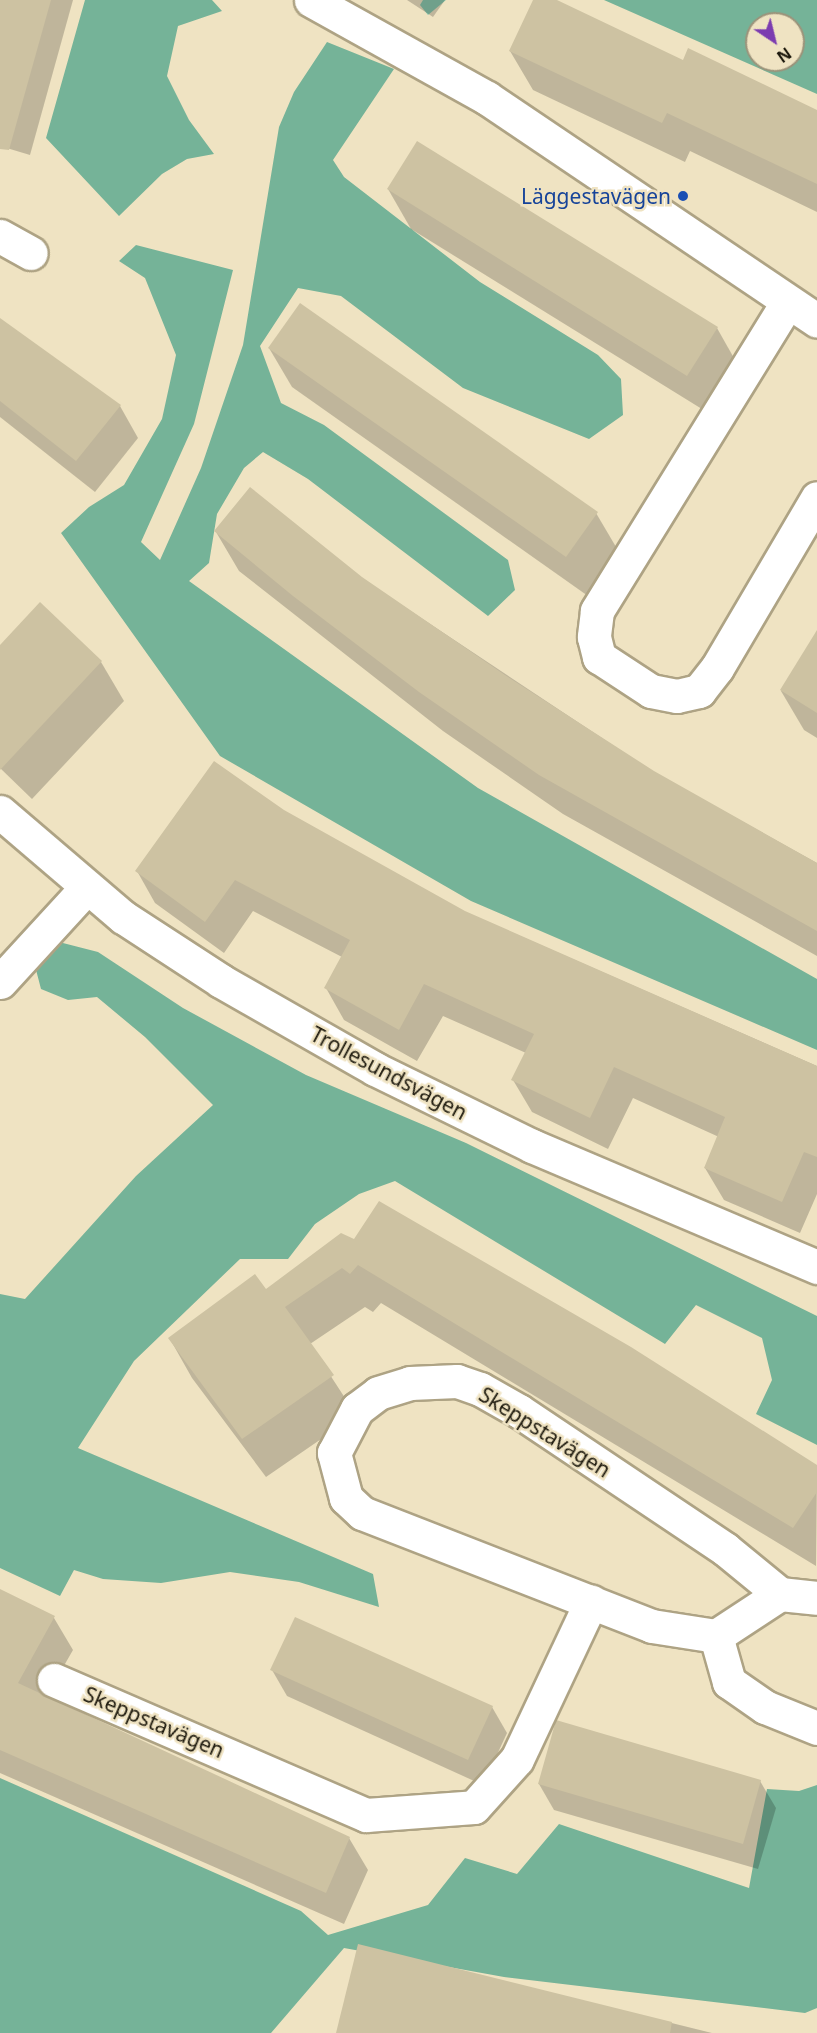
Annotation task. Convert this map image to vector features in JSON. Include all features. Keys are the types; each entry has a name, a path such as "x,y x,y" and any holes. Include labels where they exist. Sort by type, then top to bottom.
{"street":[{"path":"311,0 487,98 787,303 817,321"},
{"path":"0,236 31,253"},
{"path":"787,303 597,611 594,637 599,657 651,691 677,696 699,691 717,668 817,498"},
{"name":"Trollesundsvägen","path":"0,812 86,888 123,917 221,981 375,1068 532,1146 817,1267"},
{"path":"0,982 86,888"},
{"name":"Skeppstavägen","path":"716,1636 652,1626 362,1514 346,1498 334,1453 357,1410 378,1394 410,1383 458,1381 480,1389 725,1549 780,1594"},
{"path":"817,1598 780,1594 716,1636 729,1682 765,1707 817,1728"},
{"name":"Skeppstavägen","path":"54,1680 366,1815 474,1807 517,1759 591,1602"}],"green space":[{"path":"85,0 212,0 222,11 178,26 167,76 189,120 214,154 187,159 162,174 119,216 46,138"},
{"path":"423,0 446,0 428,15 420,5"},
{"path":"604,0 817,0 817,94 767,72 805,72 805,12 745,12 745,62"},
{"path":"327,42 394,69 333,160 344,177 480,282 598,355 621,379 623,415 589,439 463,388 341,296 298,288 260,346 281,403 324,425 508,560 515,590 488,616 308,479 263,452 244,468 217,514 209,563 189,581 478,788 817,979 817,1050 471,901 220,756 61,533 89,507 124,485 162,419 176,355 145,278 119,261 136,245 233,270 194,424 141,542 160,560 201,468 243,345 279,127 294,92"},
{"path":"59,942 98,952 183,1008 306,1075 466,1143 817,1316 817,1445 756,1414 772,1380 762,1338 696,1305 665,1344 395,1181 359,1194 315,1224 288,1259 240,1259 134,1361 78,1448 373,1574 379,1607 299,1582 230,1572 161,1583 103,1579 74,1570 60,1596 0,1568 0,1294 25,1299 136,1176 213,1105 145,1037 97,997 68,1000 41,989 35,966"},
{"path":"0,1778 301,1911 328,1935 428,1905 465,1858 517,1874 559,1824 749,1888 767,1789 799,1791 817,1785 817,2008 805,2013 504,1977 344,1948 271,2033 0,2033"}],"building":[{"path":"0,0 51,0 9,150 0,149"},
{"path":"533,0 557,0 683,60 688,48 817,110 817,184 667,113 662,123 509,51"},
{"path":"417,141 718,327 687,376 387,189"},
{"path":"300,303 598,512 566,557 268,348"},
{"path":"0,318 121,405 76,461 0,401"},
{"path":"250,487 362,577 505,675 654,771 817,863 817,931 539,775 419,692 293,596 214,531"},
{"path":"40,602 102,661 0,770 0,645"},
{"path":"817,630 817,713 780,690"},
{"path":"214,761 284,810 465,911 817,1066 817,1157 804,1152 782,1202 704,1168 725,1117 614,1067 590,1118 511,1080 534,1034 424,984 399,1030 324,988 350,940 235,880 205,922 135,871"},
{"path":"379,1201 631,1347 817,1465 817,1492 793,1528 358,1265 350,1274 342,1268 285,1307 334,1375 242,1439 168,1338 255,1274 266,1289 341,1233 354,1239"},
{"path":"0,1589 55,1616 18,1683 350,1837 326,1893 0,1750"},
{"path":"295,1617 493,1706 468,1760 270,1670"},
{"path":"556,1720 761,1780 743,1844 538,1784"},
{"path":"358,1944 672,2022 670,2033 336,2033"}],"place":[{"name":"Läggestavägen","path":"683,196"}]}
